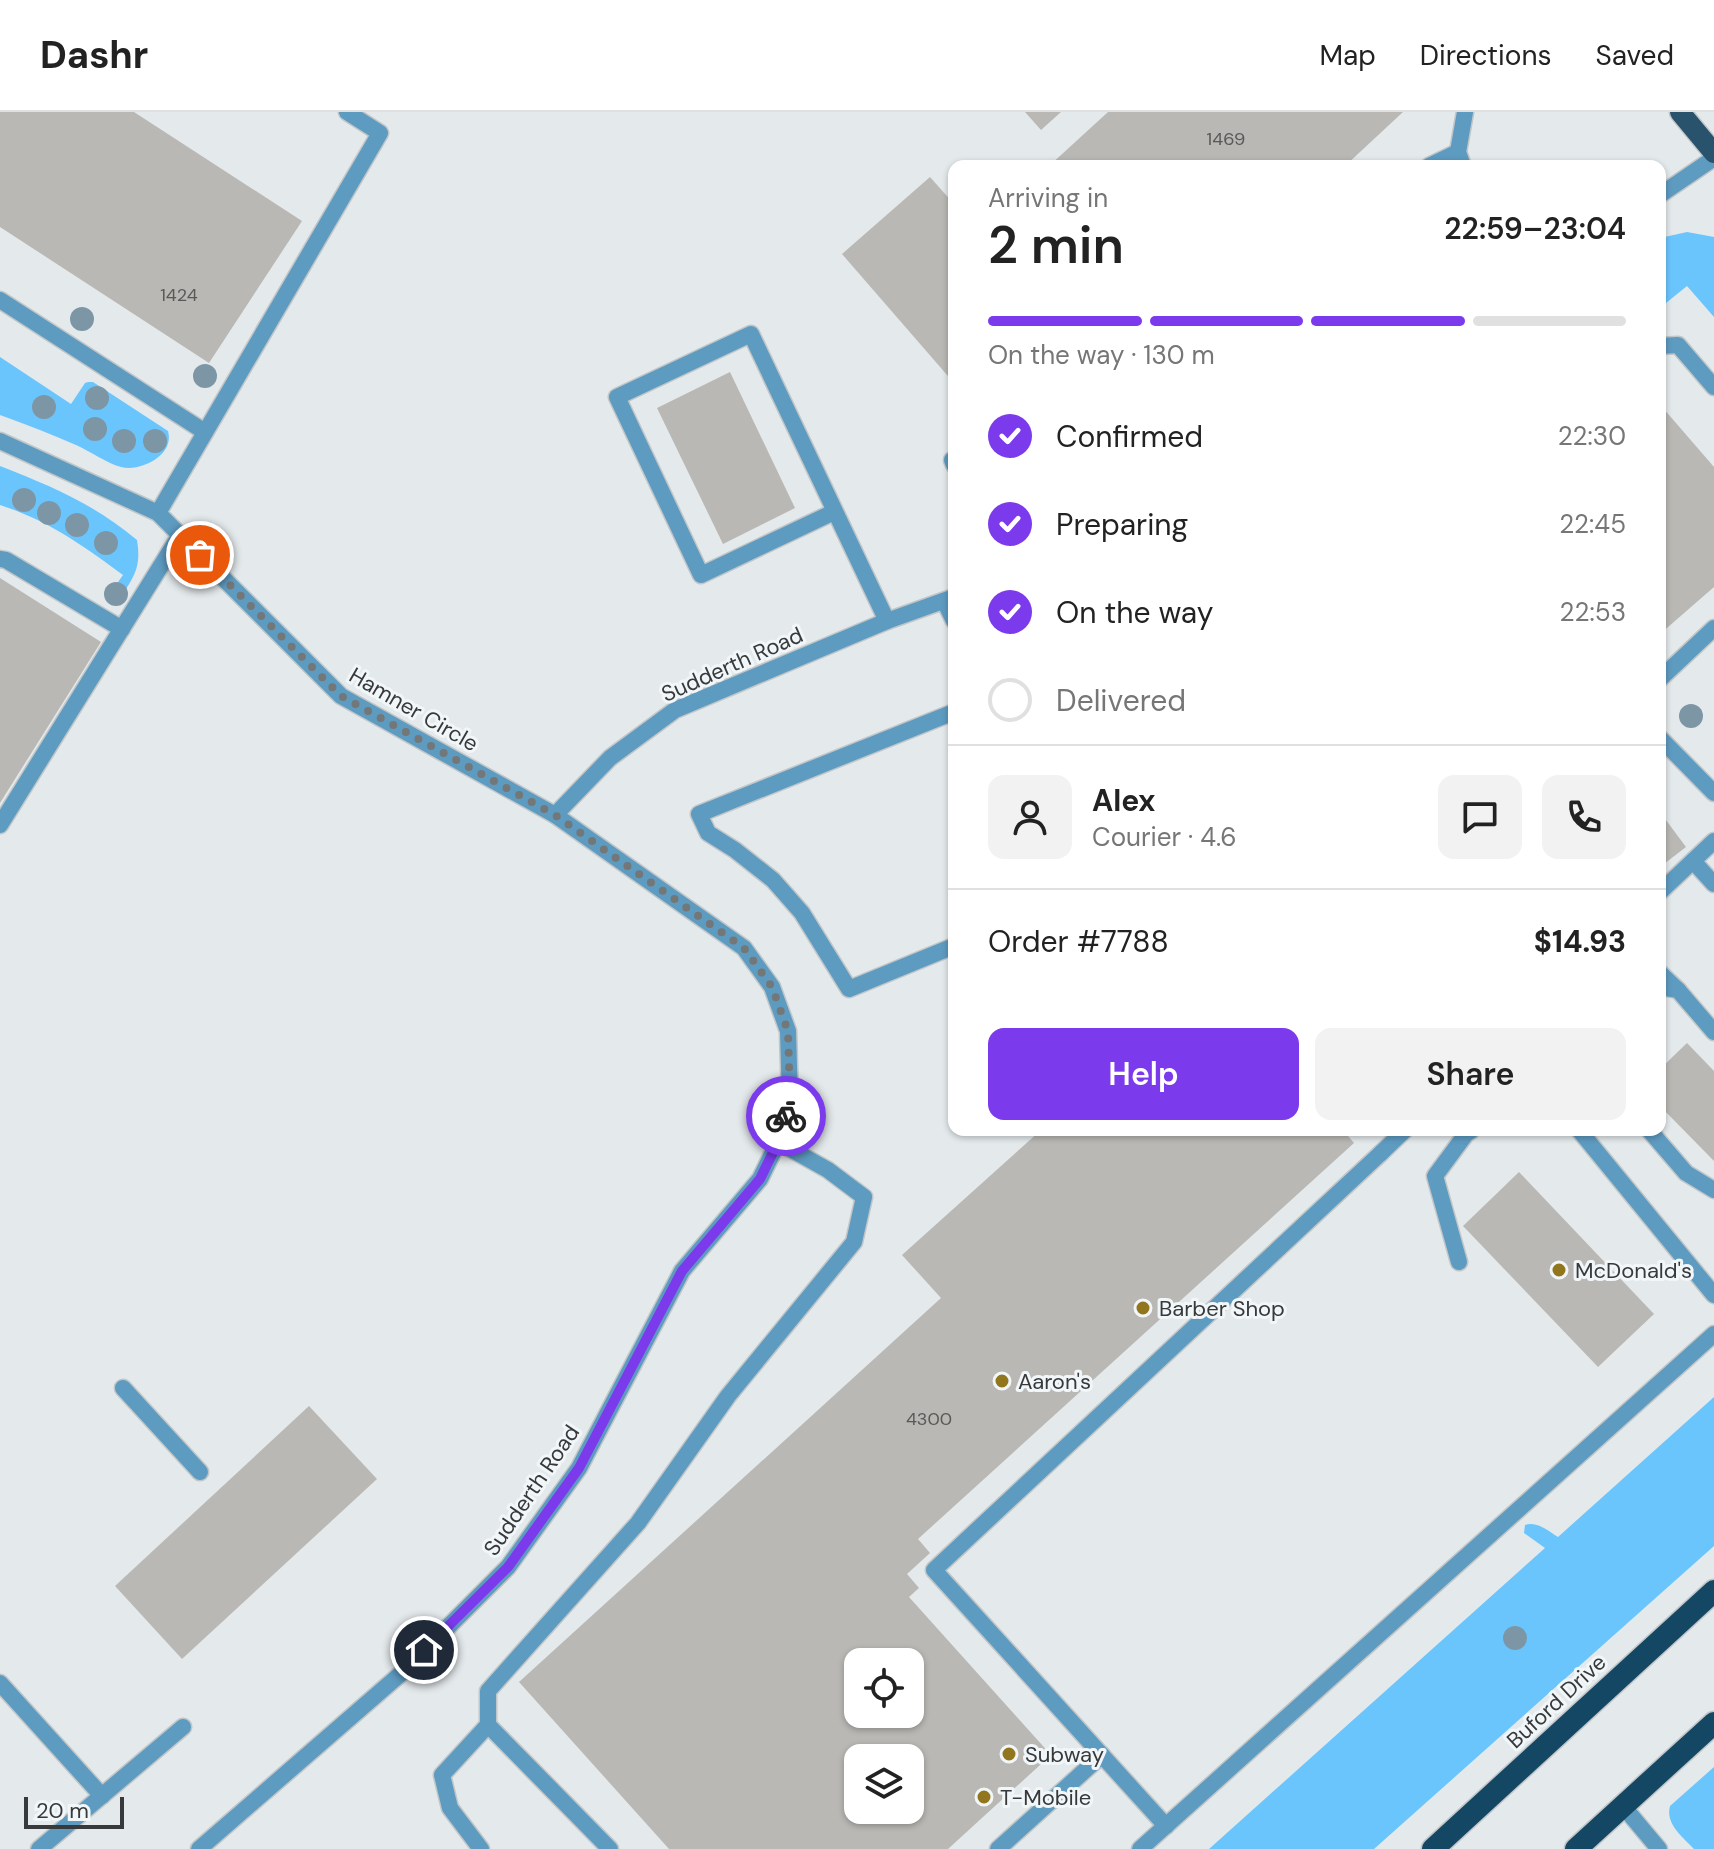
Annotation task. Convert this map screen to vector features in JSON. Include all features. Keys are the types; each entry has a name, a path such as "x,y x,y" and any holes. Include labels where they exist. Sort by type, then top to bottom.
{"highway":[{"name":"Buford Drive","path":"1433,1849 1714,1591"},
{"path":"1576,1849 1714,1723"}],"main road":[{"path":"1680,112 1714,155"}],"street":[{"path":"158,513 380,133 347,112"},
{"path":"1460,159 1465,112"},
{"path":"1666,191 1714,155"},
{"path":"0,300 205,432"},
{"path":"834,512 701,575 617,397 751,334 887,621"},
{"path":"1666,346 1678,345 1714,387"},
{"name":"Hamner Circle","path":"0,441 158,513 341,696 555,815 744,948 772,987 788,1031"},
{"path":"0,825 180,535"},
{"path":"0,559 122,629"},
{"name":"Sudderth Road","path":"555,815 610,758 675,710 887,621 948,599"},
{"path":"1666,673 1714,628"},
{"path":"948,714 699,814 708,833 735,850 780,887 802,913 849,989 948,948"},
{"path":"1666,744 1714,793"},
{"path":"1666,886 1714,841"},
{"path":"1693,861 1714,884"},
{"path":"1666,979 1714,1032"},
{"path":"1666,988 1678,990"},
{"name":"Sudderth Road","path":"199,1849 404,1671 508,1567 579,1468 682,1271 760,1179 778,1142 790,1101 788,1031"},
{"path":"1166,1826 934,1570 1399,1136"},
{"path":"1459,1262 1435,1176 1465,1136"},
{"path":"1584,1136 1714,1295"},
{"path":"1654,1136 1686,1173 1714,1190"},
{"path":"481,1849 450,1808 442,1775 488,1725 488,1691 638,1523 728,1396 854,1242 864,1197 828,1170 778,1142"},
{"path":"1140,1849 1714,1334"},
{"path":"123,1388 200,1472"},
{"path":"0,1683 102,1796"},
{"path":"488,1725 610,1849"},
{"path":"39,1849 183,1727"},
{"path":"998,1849 1102,1755"},
{"path":"1623,1806 1659,1849"}],"shaded area":[{"path":"1687,232 1714,237 1714,317 1687,286 1666,303 1666,237"},
{"path":"0,357 71,404 85,383 93,382 168,431 166,447 147,464 121,467 67,441 0,415"},
{"path":"0,466 72,497 137,540 137,567 118,603 110,603 106,599 123,575 64,535 34,518 0,505"},
{"path":"1714,1397 1714,1546 1374,1849 1209,1849 1545,1548 1524,1533 1525,1525 1538,1525 1558,1537"},
{"path":"1714,1767 1714,1849 1694,1849 1672,1824 1670,1806"}],"building":[{"path":"0,112 134,112 302,221 209,363 0,227"},
{"path":"1025,112 1061,112 1041,130"},
{"path":"1108,112 1403,112 1351,160 1056,160"},
{"path":"930,177 948,197 948,376 842,254"},
{"path":"730,372 795,508 723,544 657,408"},
{"path":"1666,411 1714,467 1714,587 1666,629"},
{"path":"0,578 101,642 0,803"},
{"path":"1666,820 1686,847 1666,862"},
{"path":"1687,1043 1714,1071 1714,1161 1666,1112 1666,1063"},
{"path":"1034,1136 1348,1136 1354,1143 918,1539 930,1553 907,1574 919,1588 909,1597 1051,1755 948,1849 669,1849 519,1682 941,1298 902,1255"},
{"name":"McDonald's","path":"1519,1172 1654,1314 1598,1367 1463,1226"},
{"path":"309,1406 377,1479 182,1659 115,1586"}],"way so far":[{"path":"200,555 341,696 555,815 744,948 772,987 788,1031 790,1101 786,1116"}],"place":[{"name":"McDonald's","path":"1559,1270"},
{"name":"Barber Shop","path":"1143,1308"},
{"name":"Aaron's","path":"1002,1381"},
{"name":"Subway","path":"1009,1754"},
{"name":"T-Mobile","path":"984,1797"}],"route":[{"path":"424,1650 508,1567 579,1468 682,1271 760,1179 778,1142 786,1116"}]}
